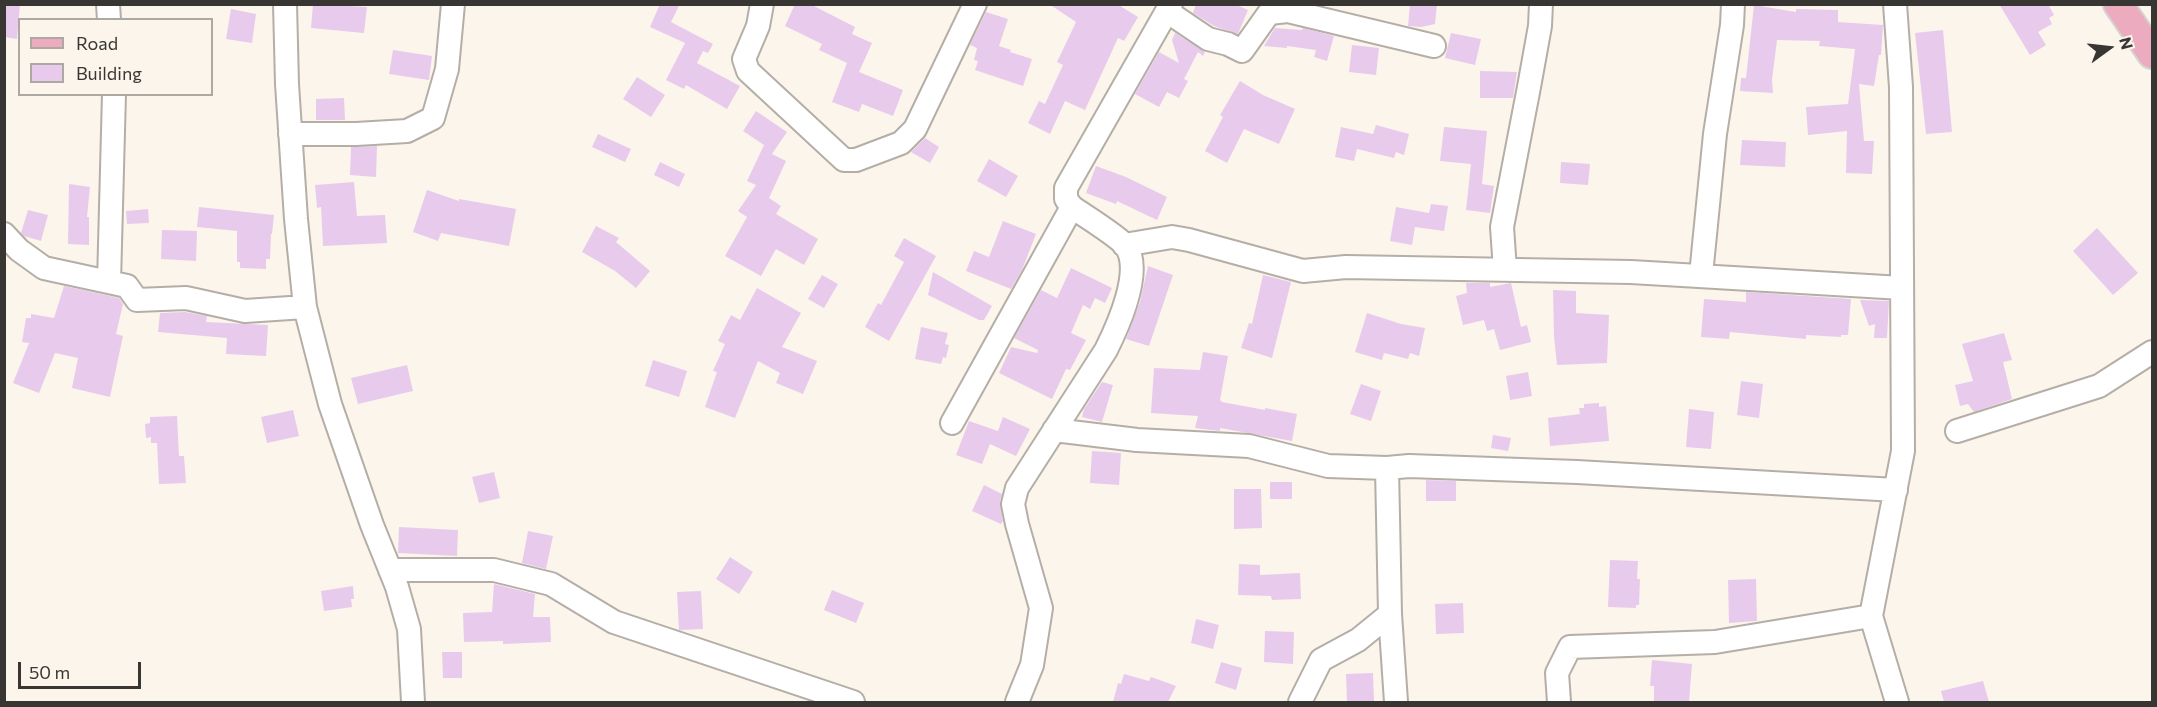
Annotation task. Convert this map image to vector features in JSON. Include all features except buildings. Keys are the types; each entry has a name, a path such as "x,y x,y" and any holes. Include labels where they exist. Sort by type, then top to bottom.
{"main road":[{"path":"2118,4 2152,54"}],"street":[{"path":"285,4 290,134 305,307 330,404 372,525 397,587 409,629 413,702"},
{"path":"290,134 407,131 434,118 447,69 453,4"},
{"path":"762,4 758,26 744,59 748,70 844,160 856,160 901,143 915,129 975,4"},
{"path":"1505,270 1502,227 1533,67 1541,4"},
{"path":"1701,275 1715,134 1732,25 1732,4"},
{"path":"1895,4 1901,87 1904,451 1871,616 1896,702"},
{"path":"1017,702 1032,665 1041,608 1013,504 1017,488 1107,350 1116,331 1133,275 1131,258 1124,245 1072,207 1066,199 1066,188 1170,8 1208,39 1228,44 1242,51 1269,13 1288,11 1434,46"},
{"path":"109,282 114,96"},
{"path":"952,423 1072,207"},
{"path":"4,234 19,250 44,268 127,286 137,300 186,298 245,311 305,307"},
{"path":"1124,245 1172,237 1181,238 1302,271 1346,267 1701,275 1902,288"},
{"path":"1958,432 2099,386 2152,352"},
{"path":"1054,430 1137,440 1249,446 1328,466 1387,468 1408,466 1576,472 1896,490"},
{"path":"1387,468 1390,614 1396,702"},
{"path":"390,570 494,570 551,584 614,622 853,702"},
{"path":"1300,702 1321,660 1358,640 1390,614"},
{"path":"1559,702 1557,673 1570,646 1715,642 1871,616"}]}
